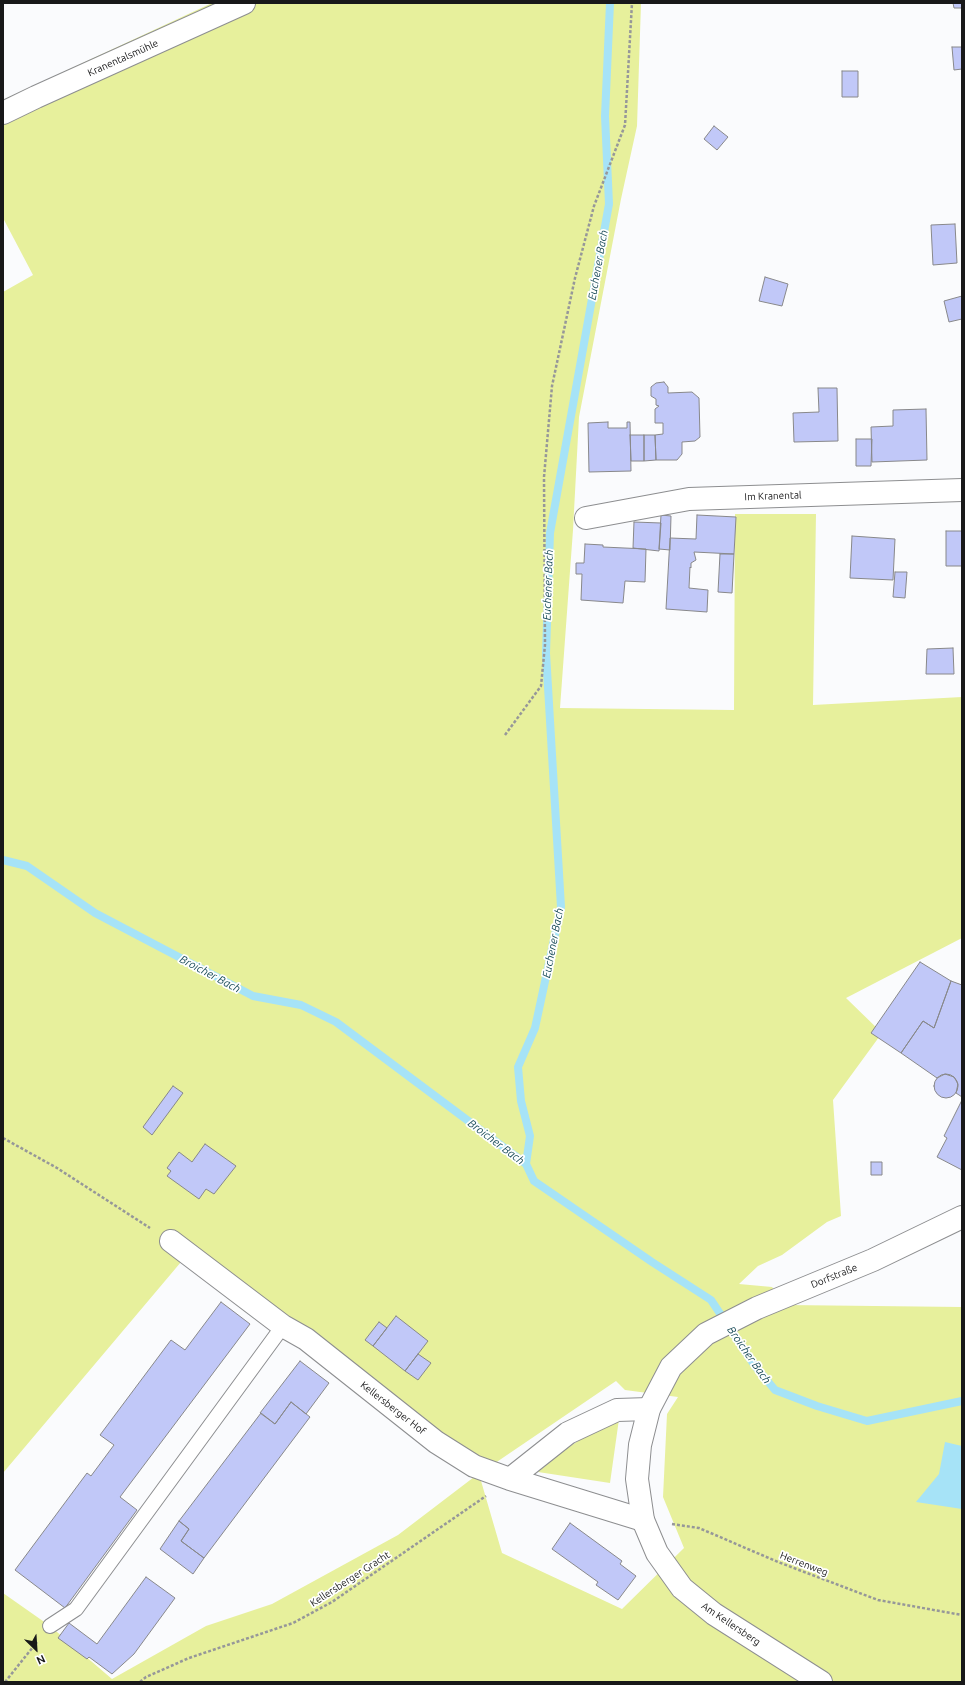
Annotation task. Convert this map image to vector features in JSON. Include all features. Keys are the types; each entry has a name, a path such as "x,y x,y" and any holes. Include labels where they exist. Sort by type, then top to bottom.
{"street":[{"name":"Kranentalsmühle","path":"3,113 244,3"},
{"name":"Im Kranental","path":"586,518 689,499 962,490"},
{"name":"Dorfstraße","path":"706,1334 756,1308 873,1260 962,1217"},
{"name":"Kellersberger Hof","path":"171,1241 283,1326 306,1339 436,1442 474,1466 510,1479 643,1520"},
{"name":"Am Kellersberg","path":"706,1334 671,1367 649,1409 640,1445 637,1479 643,1520 657,1553 682,1588 714,1614 821,1682"},
{"path":"510,1479 568,1433 617,1410 649,1409"}],"lane":[{"path":"50,1626 76,1609 283,1326"}],"path":[{"path":"505,735 541,686 545,645 544,477 552,386 575,278 594,206 625,125 632,3"},
{"path":"3,1138 57,1168 171,1241"},
{"name":"Kellersberger Gracht","path":"140,1682 146,1677 188,1658 293,1623 332,1602 510,1479"},
{"name":"Herrenweg","path":"643,1520 698,1528 778,1562 878,1600 962,1615"},
{"path":"5,1682 50,1626"}],"green space":[{"path":"212,3 641,3 637,126 621,199 579,417 573,530 560,708 734,710 735,514 816,514 813,705 962,697 962,938 846,998 882,1033 833,1100 841,1216 827,1222 782,1255 758,1266 739,1284 772,1287 787,1305 962,1307 962,1682 3,1682 3,1593 50,1626 112,1679 206,1626 272,1604 398,1535 478,1474 181,1262 3,1473 3,292 33,275 3,218 3,100","holes":["616,1381 625,1390 678,1397 667,1414 663,1497 684,1548 622,1609 502,1553 479,1474"]},
{"path":"619,1419 610,1483 538,1472 563,1451 596,1429"}],"water":[{"path":"945,1442 962,1446 962,1509 916,1502 939,1474"}],"building":[{"path":"953,3 962,3 962,8 954,8"},
{"path":"952,47 962,47 962,69 954,70"},
{"path":"842,71 858,71 858,97 842,97"},
{"path":"714,126 728,137 717,150 704,139"},
{"path":"955,224 957,263 933,265 931,225"},
{"path":"765,277 788,284 782,306 759,301"},
{"path":"962,296 962,319 949,322 944,301"},
{"path":"664,382 668,387 668,393 692,392 699,398 700,437 695,441 682,442 682,454 677,460 656,460 655,435 663,434 663,423 655,423 655,409 659,406 656,405 656,399 651,396 651,387 656,383"},
{"path":"818,388 837,388 838,441 794,442 793,413 819,412"},
{"path":"926,409 927,460 872,462 871,427 893,426 893,410"},
{"path":"608,422 608,428 627,428 627,422 630,422 631,471 589,472 588,423"},
{"path":"630,435 644,435 644,461 631,461"},
{"path":"644,435 655,435 656,460 644,461"},
{"path":"856,439 872,439 871,466 856,466"},
{"path":"661,515 671,516 670,550 659,549"},
{"path":"697,515 736,517 734,554 694,552 696,560 691,563 691,568 690,567 689,588 708,590 707,612 666,609 670,538 696,539"},
{"path":"634,522 661,523 659,551 633,548"},
{"path":"946,531 962,531 962,566 946,566"},
{"path":"852,536 895,539 893,580 850,578"},
{"path":"585,544 603,545 603,547 646,549 645,582 625,581 623,603 581,600 582,574 576,574 576,563 584,563"},
{"path":"720,554 734,554 732,593 718,592"},
{"path":"895,572 907,572 905,598 893,597"},
{"path":"953,648 954,674 926,674 927,649"},
{"path":"920,962 951,981 934,1028 923,1021 901,1053 871,1033"},
{"path":"951,981 962,985 962,1097 956,1093 958,1084 954,1077 945,1074 937,1078 901,1053 923,1021 934,1028"},
{"path":"946,1074 951,1075 957,1081 957,1091 951,1097 946,1098 941,1097 935,1091 934,1086 935,1081 941,1075"},
{"path":"173,1086 183,1093 152,1135 143,1127"},
{"path":"962,1100 962,1170 937,1157 947,1138 944,1136"},
{"path":"205,1144 236,1166 214,1194 206,1189 199,1199 167,1176 171,1171 167,1168 179,1152 192,1162"},
{"path":"871,1162 882,1162 882,1175 871,1175"},
{"path":"221,1302 250,1324 120,1497 137,1510 65,1608 15,1570 87,1473 91,1476 114,1445 100,1435 171,1340 185,1350"},
{"path":"396,1316 428,1341 405,1371 373,1346"},
{"path":"379,1322 387,1328 373,1346 365,1340"},
{"path":"418,1354 431,1363 418,1380 405,1371"},
{"path":"300,1361 329,1383 306,1414 291,1402 275,1424 260,1413"},
{"path":"291,1402 310,1417 204,1558 181,1541 189,1529 179,1521 261,1413 275,1424"},
{"path":"179,1521 189,1529 181,1541 204,1558 193,1574 160,1549"},
{"path":"570,1523 622,1561 620,1564 636,1576 618,1600 596,1585 598,1582 552,1549"},
{"path":"146,1577 175,1598 134,1654 112,1674 89,1657 87,1659 58,1638 69,1623 97,1644"}],"waterway":[{"name":"Euchener Bach","path":"526,1164 530,1136 521,1101 518,1067 535,1028 561,907 546,653 550,533 609,204 605,116 610,3"},
{"name":"Broicher Bach","path":"3,860 27,866 95,913 253,996 301,1005 336,1022 526,1164 534,1181 652,1262 711,1300 755,1366 775,1390 817,1406 867,1421 962,1401"}]}
